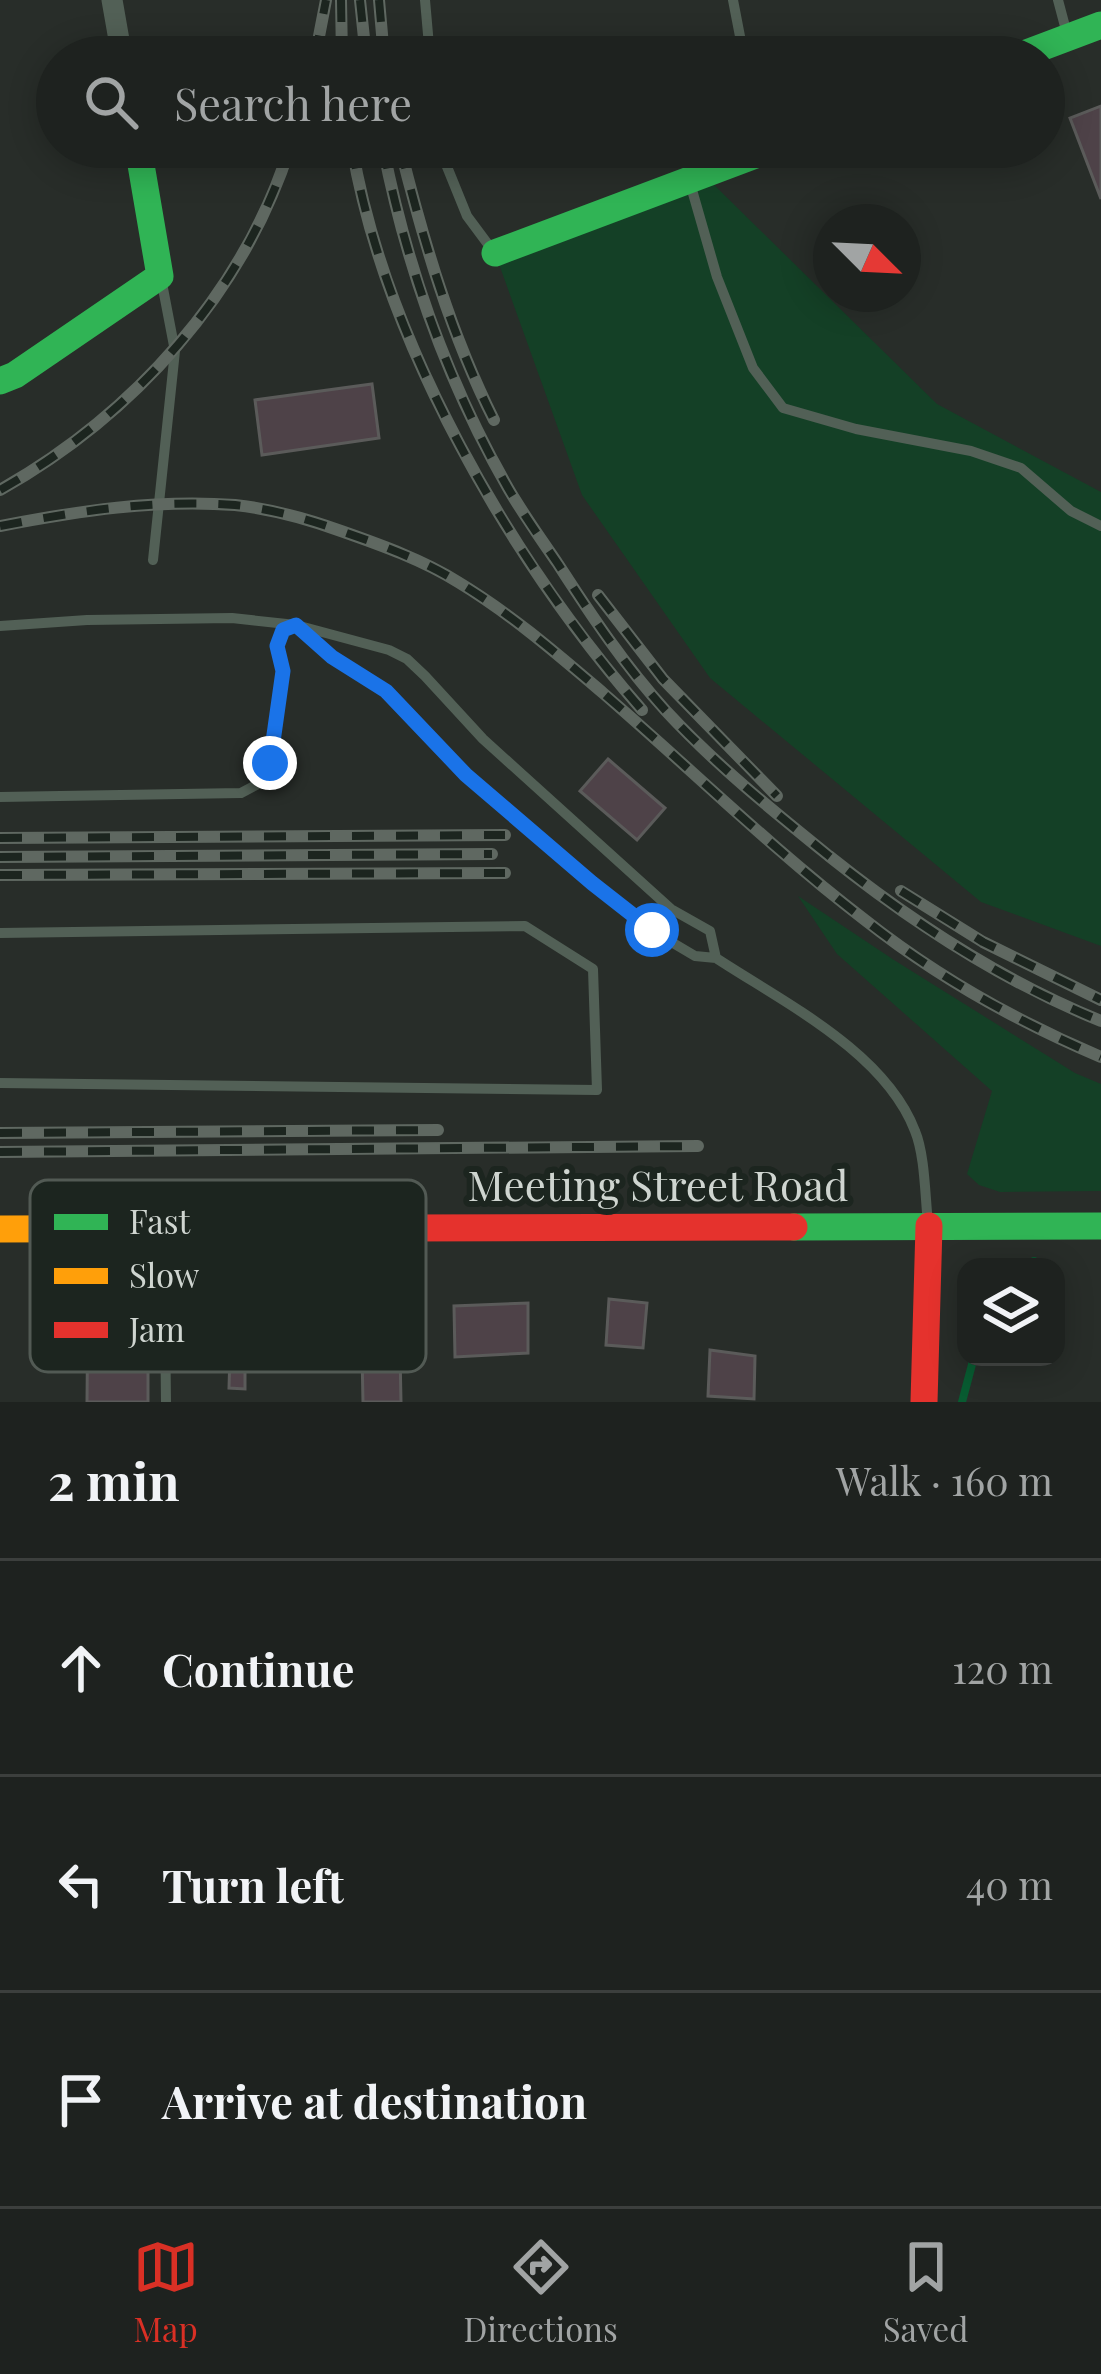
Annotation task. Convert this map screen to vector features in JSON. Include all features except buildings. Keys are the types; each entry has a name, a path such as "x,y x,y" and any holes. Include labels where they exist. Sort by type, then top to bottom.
{"street":[{"path":"112,0 118,36"},
{"path":"1065,39 1101,25"},
{"path":"0,381 160,276 142,168"},
{"path":"495,253 719,168"},
{"path":"924,1402 928,1226"},
{"name":"Meeting Street Road","path":"426,1227 1101,1226"},
{"name":"Meeting Street Road","path":"0,1229 30,1229"}],"lane":[{"path":"424,0 428,36"},
{"path":"733,0 740,36"},
{"path":"1058,0 1068,38"},
{"path":"448,168 467,216 495,253"},
{"path":"689,180 717,277 753,368 783,408 856,429 971,451 1021,469 1071,511 1101,526"},
{"path":"153,560 175,351 160,276"},
{"path":"0,626 211,618 296,625 375,644 407,659 483,739 671,909 710,931 716,958"},
{"path":"0,797 242,793 258,784 270,763 283,671 277,646 283,630 296,625"},
{"path":"296,625 332,657 386,691 466,775 637,919 694,956 716,958 850,1045 892,1093 917,1134 928,1226"},
{"path":"0,933 525,926 592,969 597,1090 0,1083"},
{"path":"166,1372 166,1402"}],"green space":[{"path":"704,175 813,282 813,312 843,312 937,404 1101,492 1101,946 981,902 710,678 582,495 495,253"},
{"path":"798,896 1075,1073 1101,1084 1101,1191 1000,1192 979,1185 967,1174 992,1091 837,954"}],"waterway":[{"path":"962,1402 972,1366"}],"railway":[{"path":"319,36 326,0"},
{"path":"341,0 342,36"},
{"path":"360,0 364,36"},
{"path":"379,0 382,36"},
{"path":"0,490 95,425 177,346 244,252 282,168"},
{"path":"357,168 393,297 461,446 546,587 642,710"},
{"path":"388,168 432,322 486,448 532,526 651,694 745,786 893,904 994,969 1101,1021"},
{"path":"405,168 464,355 494,420"},
{"path":"0,526 117,508 235,505 316,522 431,567 496,607 550,649 797,866 892,941 978,996 1101,1057"},
{"path":"598,595 663,679 777,796"},
{"path":"0,838 505,835"},
{"path":"0,857 492,854"},
{"path":"0,875 505,873"},
{"path":"901,891 983,942 1101,1000"},
{"path":"0,1133 438,1130"},
{"path":"0,1152 698,1146"}],"traffic: fast":[{"path":"1065,39 1101,25"},
{"path":"0,381 160,276 142,168"},
{"path":"495,253 721,168"},
{"path":"794,1227 1101,1226"}],"traffic: slow":[{"path":"0,1229 30,1229"}],"traffic: jam":[{"path":"924,1402 929,1226"},
{"path":"426,1228 794,1227"}],"route":[{"path":"270,763 283,671 277,646 283,630 296,625 332,657 386,691 466,775 652,930"}]}
